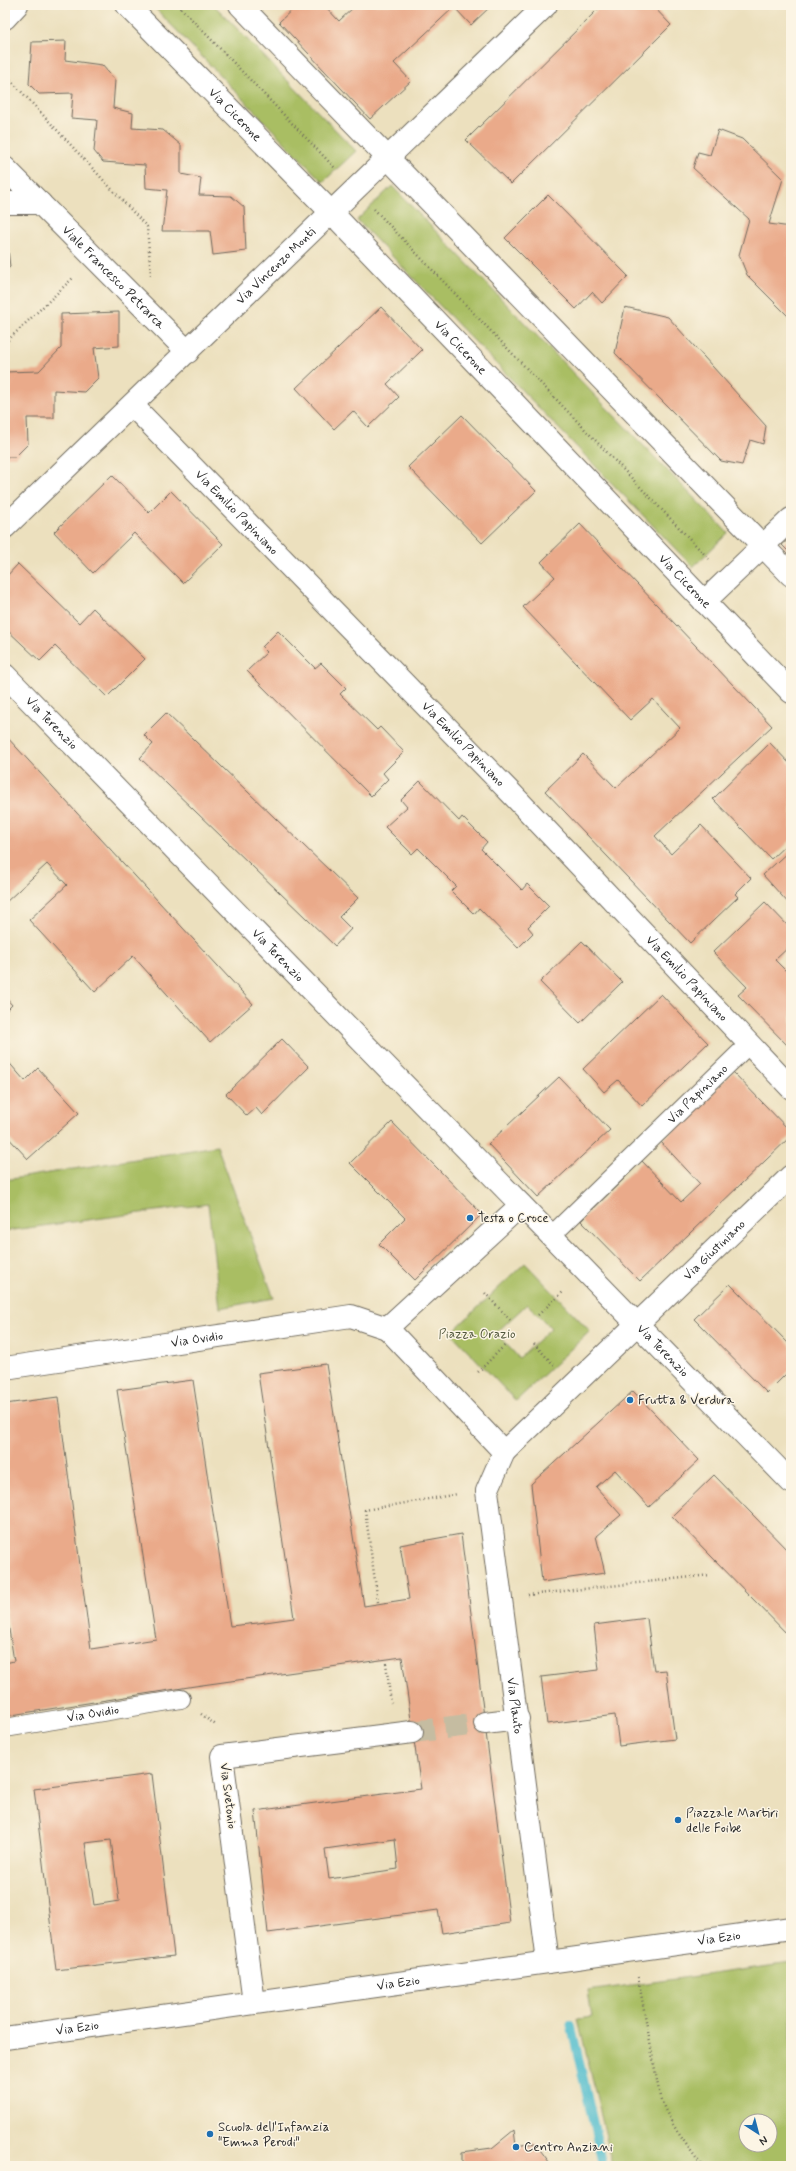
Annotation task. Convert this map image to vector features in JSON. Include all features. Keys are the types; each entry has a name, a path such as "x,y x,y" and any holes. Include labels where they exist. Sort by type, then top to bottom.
{"street":[{"path":"5,18 17,5"},
{"name":"Via Cicerone","path":"127,5 332,213 791,692"},
{"path":"240,5 791,575"},
{"name":"Via Vincenzo Monti","path":"5,527 356,190 546,5"},
{"name":"Viale Francesco Petrarca","path":"5,168 188,352"},
{"path":"5,203 40,203"},
{"name":"Via Emilio Papiniano","path":"132,405 507,789 791,1088"},
{"path":"704,602 791,518"},
{"name":"Via Terenzio","path":"5,675 791,1482"},
{"name":"Via Giustiniano","path":"638,1325 791,1176"},
{"path":"521,1204 387,1328 504,1452 638,1325"},
{"name":"Via Ovidio","path":"5,1368 351,1316 387,1328"},
{"name":"Via Plauto","path":"504,1452 487,1491 518,1719 548,1962"},
{"path":"485,1723 518,1719"},
{"name":"Via Svetonio","path":"254,2003 222,1756 412,1732"},
{"name":"Via Ezio","path":"5,2038 791,1928"}],"lane":[{"name":"Via Papiniano","path":"551,1236 749,1044"},
{"name":"Via Ovidio","path":"5,1728 181,1699"}],"path":[{"path":"178,5 728,579"},
{"path":"5,74 148,227 154,318"},
{"path":"5,343 94,257"},
{"path":"538,1315 564,1291"},
{"path":"485,1293 510,1320"},
{"path":"478,1372 506,1344"},
{"path":"534,1344 556,1367"},
{"path":"378,1602 365,1510 458,1494"},
{"path":"502,1598 710,1575"},
{"path":"386,1663 392,1703"},
{"path":"638,1977 660,2097 665,2113 702,2166"}],"green space":[{"path":"152,5 214,5 356,151 323,182"},
{"path":"392,186 728,533 693,567 357,220"},
{"path":"217,1146 274,1298 220,1308 208,1204 5,1231 5,1180"},
{"name":"Piazza Orazio","path":"525,1263 590,1331 516,1401 451,1333","holes":["527,1304 551,1328 519,1358 496,1333"]},
{"path":"791,1963 791,2166 613,2166 578,2019 592,2017 588,1991"}],"building":[{"path":"297,5 324,5 339,21 356,5 492,5 471,25 454,7 394,63 411,81 370,119 279,22"},
{"path":"602,5 652,5 671,25 511,184 466,140"},
{"path":"66,41 65,60 102,65 115,80 113,108 133,113 132,128 163,130 181,145 181,174 201,178 199,195 231,196 244,207 246,251 213,255 210,231 162,231 167,190 146,188 145,165 103,162 94,151 97,120 71,118 73,93 39,94 29,84 32,42"},
{"path":"718,130 742,139 783,179 769,224 791,227 791,319 747,275 739,255 749,219 693,168 698,152 710,155"},
{"path":"548,195 628,276 602,303 592,292 576,309 505,238"},
{"path":"5,248 8,249 10,267 5,271"},
{"path":"381,307 422,350 387,384 399,397 368,427 353,411 334,429 296,388"},
{"path":"625,307 668,317 766,426 763,444 750,440 742,465 721,461 615,353"},
{"path":"119,312 119,346 94,348 98,378 84,392 54,390 54,418 27,418 28,444 15,457 5,457 5,372 39,371 61,348 61,314"},
{"path":"462,415 536,491 482,543 408,467"},
{"path":"112,475 149,513 171,491 223,544 183,583 134,533 93,573 54,532"},
{"path":"580,524 772,726 655,836 671,854 701,825 751,878 735,894 738,897 690,943 545,791 583,754 616,788 680,728 653,699 630,720 523,607 555,577 541,562"},
{"path":"791,537 791,554 782,545"},
{"path":"18,564 79,623 93,608 145,659 107,697 55,646 40,661 5,628 5,578"},
{"path":"278,631 315,668 321,663 346,688 340,694 377,730 380,727 404,752 383,773 388,779 371,796 247,671 267,652 262,647"},
{"path":"166,713 358,898 339,917 351,929 335,946 140,758 153,744 144,735"},
{"path":"5,735 253,1004 210,1042 133,956 95,992 29,920 67,885 47,864 5,903"},
{"path":"770,743 791,765 791,840 771,859 713,799"},
{"path":"420,781 459,821 462,817 487,842 481,849 522,890 527,884 549,906 528,927 533,933 518,948 479,908 474,914 451,891 456,886 418,848 412,854 385,827 407,807 401,800"},
{"path":"791,849 791,906 763,875"},
{"path":"765,902 791,929 791,945 775,960 791,976 791,1049 738,995 747,987 713,952"},
{"path":"582,941 622,982 580,1023 540,982"},
{"path":"661,994 708,1043 642,1106 618,1080 604,1092 583,1069"},
{"path":"5,997 12,1005 5,1012"},
{"path":"282,1039 309,1067 262,1115 256,1108 247,1116 226,1094"},
{"path":"5,1058 25,1081 38,1068 79,1113 28,1159 5,1134"},
{"path":"733,1072 791,1132 791,1136 640,1281 581,1221 642,1161 681,1202 700,1184 661,1142"},
{"path":"559,1077 610,1130 538,1197 488,1144"},
{"path":"392,1122 482,1214 415,1280 379,1244 405,1218 350,1163"},
{"path":"730,1284 791,1346 791,1369 767,1393 694,1319"},
{"path":"326,1364 364,1606 409,1599 400,1545 461,1534 510,1923 442,1933 438,1910 268,1933 255,1811 421,1789 402,1657 195,1686 5,1716 5,1663 14,1661 5,1604 5,1404 58,1397 91,1649 156,1639 117,1390 193,1380 230,1626 294,1618 258,1373","holes":["395,1839 398,1869 329,1879 325,1849"]},
{"path":"633,1391 699,1460 649,1507 615,1470 596,1487 621,1515 596,1536 605,1573 542,1582 531,1484"},
{"path":"714,1475 791,1554 791,1638 672,1516"},
{"path":"647,1618 654,1671 666,1670 675,1739 619,1746 615,1715 547,1724 541,1677 599,1670 594,1625"},
{"path":"152,1774 174,1956 56,1970 34,1789","holes":["111,1840 119,1901 94,1905 85,1843"]},
{"name":"Centro Anziani","path":"514,2130 516,2146 535,2143 552,2166 462,2166 462,2152 492,2148"}],"waterway":[{"path":"571,2025 603,2166"}],"tunnel":[{"path":"412,1732 485,1723"}],"place":[{"name":"Testa o Croce","path":"470,1218"},
{"name":"Frutta & Verdura","path":"630,1400"},
{"name":"Piazzale Martiri delle Foibe","path":"678,1820"},
{"name":"Scuola dell'Infanzia \"Emma Perodi\"","path":"210,2134"},
{"name":"Centro Anziani","path":"516,2147"}]}
